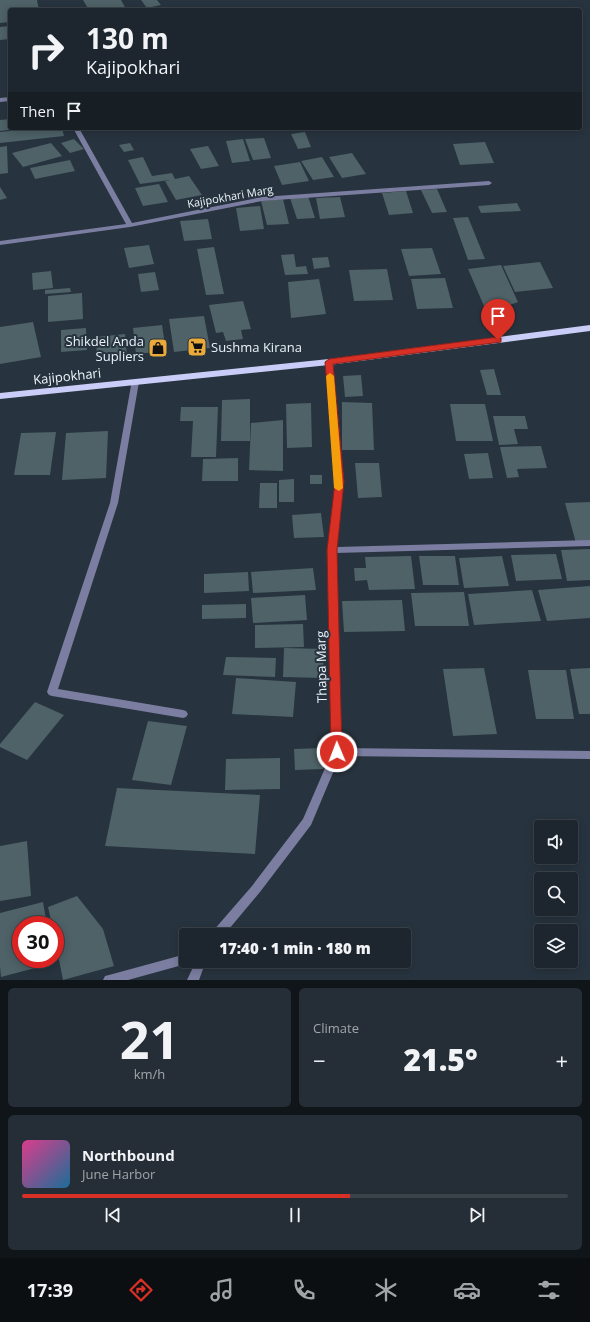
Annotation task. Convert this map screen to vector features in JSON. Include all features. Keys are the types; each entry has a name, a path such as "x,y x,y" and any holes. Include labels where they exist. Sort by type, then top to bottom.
{"main road":[{"name":"Kajipokhari","path":"0,396 329,362 590,328"}],"street":[{"path":"77,130 130,224"},
{"name":"Kajipokhari Marg","path":"0,243 130,224 262,199 489,183"},
{"name":"Thapa Marg","path":"222,928 256,889 307,822 337,752 332,550 340,482 329,362"},
{"path":"135,382 114,503 52,692 182,714"},
{"path":"332,550 590,543"},
{"path":"337,752 590,755"},
{"path":"109,980 179,961"},
{"path":"193,980 198,968"}],"building":[{"path":"0,0 37,0 39,8 8,8 8,22 0,23"},
{"path":"83,0 121,0 125,8 88,8"},
{"path":"141,0 157,0 161,5 147,8"},
{"path":"8,26 8,39 0,40 0,27"},
{"path":"8,119 8,130 0,131 0,120"},
{"path":"20,130 62,130 64,136 0,143 0,132"},
{"path":"305,132 311,147 298,149 291,134"},
{"path":"264,138 271,158 253,160 245,139"},
{"path":"74,139 84,149 70,153 61,143"},
{"path":"243,139 250,161 232,163 226,141"},
{"path":"485,142 494,163 460,165 453,144"},
{"path":"51,143 62,156 23,167 12,153"},
{"path":"130,143 134,150 124,152 119,145"},
{"path":"7,146 8,173 0,174 0,147"},
{"path":"208,146 219,166 201,169 190,149"},
{"path":"352,153 366,174 342,178 329,157"},
{"path":"143,157 152,176 172,173 175,179 189,176 202,195 176,200 165,181 170,180 140,184 128,160"},
{"path":"322,157 334,177 313,180 301,161"},
{"path":"70,160 75,171 35,179 30,168"},
{"path":"300,162 309,181 282,185 274,166"},
{"path":"159,184 168,202 143,206 135,188"},
{"path":"0,187 7,198 0,200"},
{"path":"437,189 447,212 432,213 421,190"},
{"path":"406,191 413,213 389,215 382,193"},
{"path":"308,196 315,218 297,219 290,198"},
{"path":"340,197 345,217 320,219 316,198"},
{"path":"283,199 289,224 267,225 261,201"},
{"path":"517,203 521,211 481,213 478,206"},
{"path":"260,206 264,229 240,231 236,208"},
{"path":"468,217 485,259 468,260 453,218"},
{"path":"208,219 212,239 184,241 180,221"},
{"path":"149,245 154,264 129,268 124,248"},
{"path":"214,247 224,294 206,295 197,249"},
{"path":"432,248 441,274 409,276 401,249"},
{"path":"294,254 296,267 306,266 308,274 285,275 281,255"},
{"path":"328,257 330,267 314,269 312,258"},
{"path":"540,262 553,288 515,292 503,266"},
{"path":"501,265 518,302 501,308 484,306 468,269"},
{"path":"387,269 393,300 354,301 349,270"},
{"path":"51,271 53,288 33,290 32,273"},
{"path":"155,272 159,290 141,292 138,274"},
{"path":"445,278 453,308 417,309 411,279"},
{"path":"319,279 326,314 291,318 288,282"},
{"path":"70,288 71,292 45,294 45,290"},
{"path":"82,293 83,319 48,322 48,296"},
{"path":"243,301 251,329 241,330 243,339 226,341 223,332 216,333 209,305"},
{"path":"204,316 210,348 174,352 169,319"},
{"path":"33,322 41,357 0,364 0,327"},
{"path":"162,325 166,351 136,354 133,328"},
{"path":"86,328 87,350 61,352 61,330"},
{"path":"125,334 127,357 97,360 96,337"},
{"path":"494,369 501,395 487,395 480,370"},
{"path":"361,375 363,396 345,397 343,376"},
{"path":"250,399 250,441 221,441 222,400"},
{"path":"342,402 372,403 374,450 342,450"},
{"path":"311,403 312,447 287,448 286,404"},
{"path":"450,404 485,404 493,441 456,441"},
{"path":"181,407 218,407 216,457 191,457 193,421 180,421"},
{"path":"493,416 525,416 528,429 514,429 518,444 499,445"},
{"path":"283,420 283,471 249,470 251,423"},
{"path":"108,431 106,478 62,480 66,433"},
{"path":"56,432 50,475 14,475 21,433"},
{"path":"541,446 547,468 517,469 519,477 507,478 500,447"},
{"path":"488,453 493,478 469,479 464,454"},
{"path":"238,458 238,481 202,481 203,459"},
{"path":"355,463 379,463 382,497 358,498"},
{"path":"310,475 322,475 322,484 310,484"},
{"path":"294,479 294,502 279,502 279,480"},
{"path":"260,483 277,483 277,508 259,508"},
{"path":"590,502 590,542 576,543 565,503"},
{"path":"321,513 324,537 294,538 292,515"},
{"path":"590,549 590,580 567,581 561,550"},
{"path":"556,554 562,579 516,581 511,555"},
{"path":"411,556 415,589 369,590 367,580 355,581 354,568 366,568 365,557"},
{"path":"419,556 455,556 459,585 423,585"},
{"path":"502,556 509,586 464,588 459,558"},
{"path":"313,568 316,590 253,593 251,572"},
{"path":"248,572 249,591 204,593 204,574"},
{"path":"590,586 590,618 547,621 538,590"},
{"path":"532,590 541,621 474,625 468,594"},
{"path":"464,592 469,626 415,626 411,593"},
{"path":"305,595 307,620 253,623 251,598"},
{"path":"402,600 405,631 344,632 342,601"},
{"path":"246,604 246,618 202,619 202,605"},
{"path":"303,624 304,647 255,648 255,625"},
{"path":"284,648 324,649 323,678 283,677"},
{"path":"226,657 276,658 275,677 223,675"},
{"path":"484,668 497,734 453,736 443,669"},
{"path":"590,668 590,714 579,714 570,669"},
{"path":"528,670 566,670 574,719 536,719"},
{"path":"236,678 296,682 293,717 232,714"},
{"path":"35,702 64,715 27,760 0,747 0,744"},
{"path":"148,721 187,726 171,785 132,780"},
{"path":"322,748 323,769 295,770 294,749"},
{"path":"280,758 280,789 225,790 226,759"},
{"path":"117,788 260,795 255,854 105,846"},
{"path":"27,841 31,896 0,901 0,846"},
{"path":"77,896 103,929 114,966 63,980 61,968 64,968 64,916 50,916 48,907"},
{"path":"43,902 45,916 12,916 12,968 35,968 1,977 0,913"}],"slow traffic":[{"path":"330,376 340,482 339,488"}],"place":[{"name":"Sushma Kirana","path":"197,347"},
{"name":"Shikdel Anda Supliers","path":"158,348"}],"route":[{"path":"337,752 332,550 340,482 329,362 498,340"}]}
